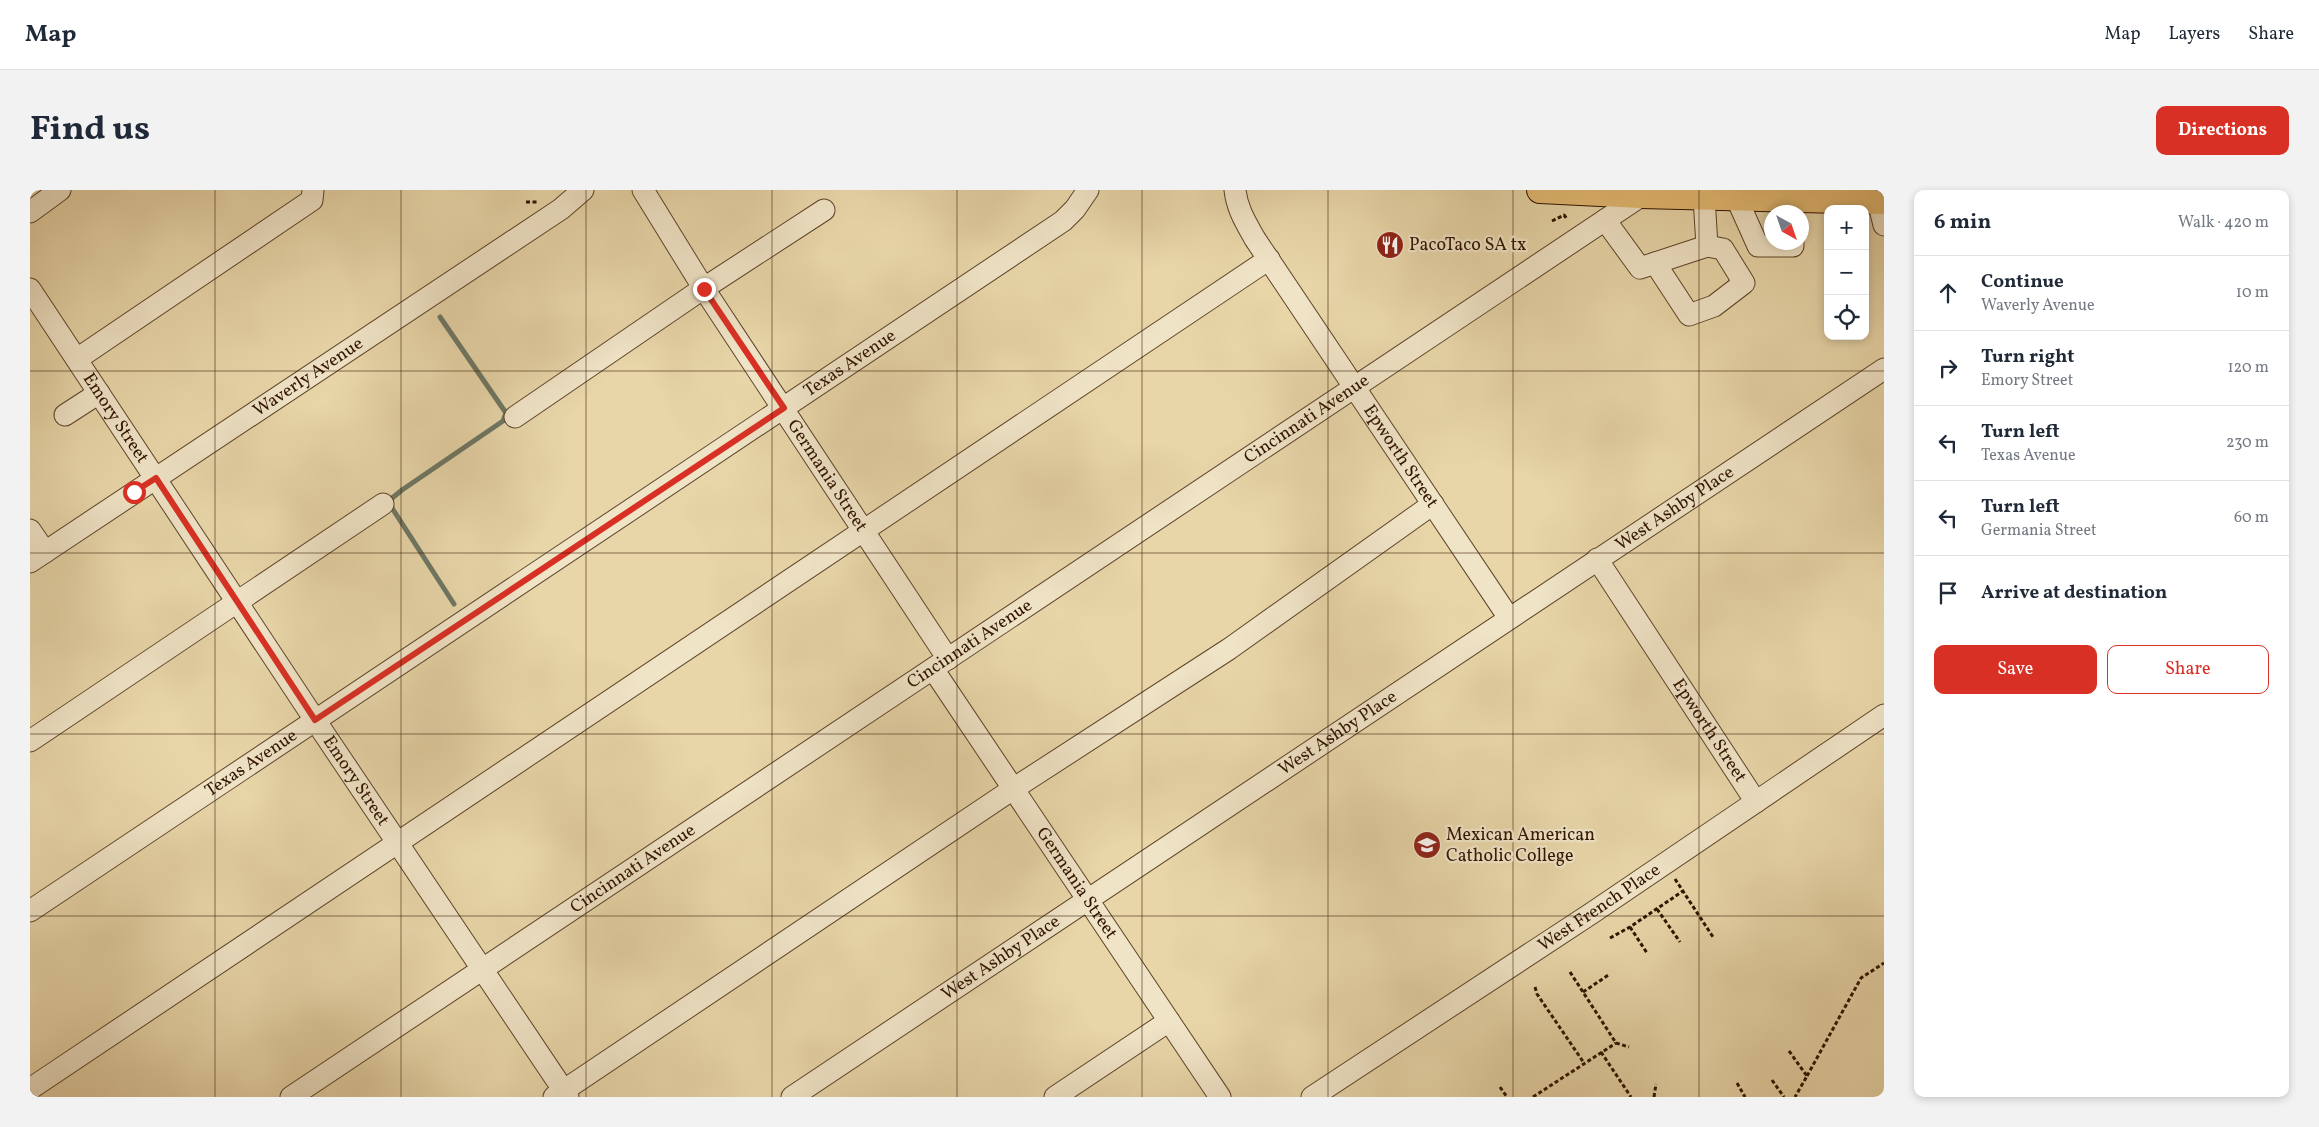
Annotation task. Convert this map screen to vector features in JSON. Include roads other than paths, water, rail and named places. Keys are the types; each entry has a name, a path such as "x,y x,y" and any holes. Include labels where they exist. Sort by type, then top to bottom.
{"main road":[{"path":"1540,190 1645,192 1704,197 1736,197 1789,205"},
{"path":"1809,206 1882,209"}],"street":[{"path":"30,212 60,190"},
{"path":"76,359 312,200 313,190"},
{"name":"Waverly Avenue","path":"37,557 561,209 583,190"},
{"name":"Germania Street","path":"643,190 704,289 863,530 1013,789 1220,1097"},
{"name":"Texas Avenue","path":"30,911 1063,221 1075,210 1088,190"},
{"name":"Epworth Street","path":"1235,190 1236,202 1241,214 1269,259 1509,618"},
{"name":"Cincinnati Avenue","path":"292,1097 1645,192"},
{"path":"1704,197 1707,246"},
{"path":"1736,197 1758,246 1764,246"},
{"path":"515,417 824,210"},
{"path":"1605,220 1640,268 1655,263 1707,246 1723,249 1744,283 1714,306 1689,314 1655,263"},
{"path":"30,1089 1269,259"},
{"name":"Emory Street","path":"30,289 482,969 562,1095"},
{"name":"West Ashby Place","path":"792,1097 1884,369"},
{"path":"65,415 99,393"},
{"path":"30,741 383,504"},
{"path":"562,1095 1013,789 1228,649 1433,504"},
{"path":"30,530 37,557"},
{"name":"Epworth Street","path":"1597,559 1756,802"},
{"name":"West French Place","path":"1312,1097 1665,864 1884,715"},
{"path":"1056,1097 1169,1021"}],"waterway":[{"path":"440,317 506,413 503,421 391,499 392,508 454,604"}],"place":[{"name":"PacoTaco SA tx","path":"1390,245"},
{"name":"Mexican American Catholic College","path":"1427,845"}]}
